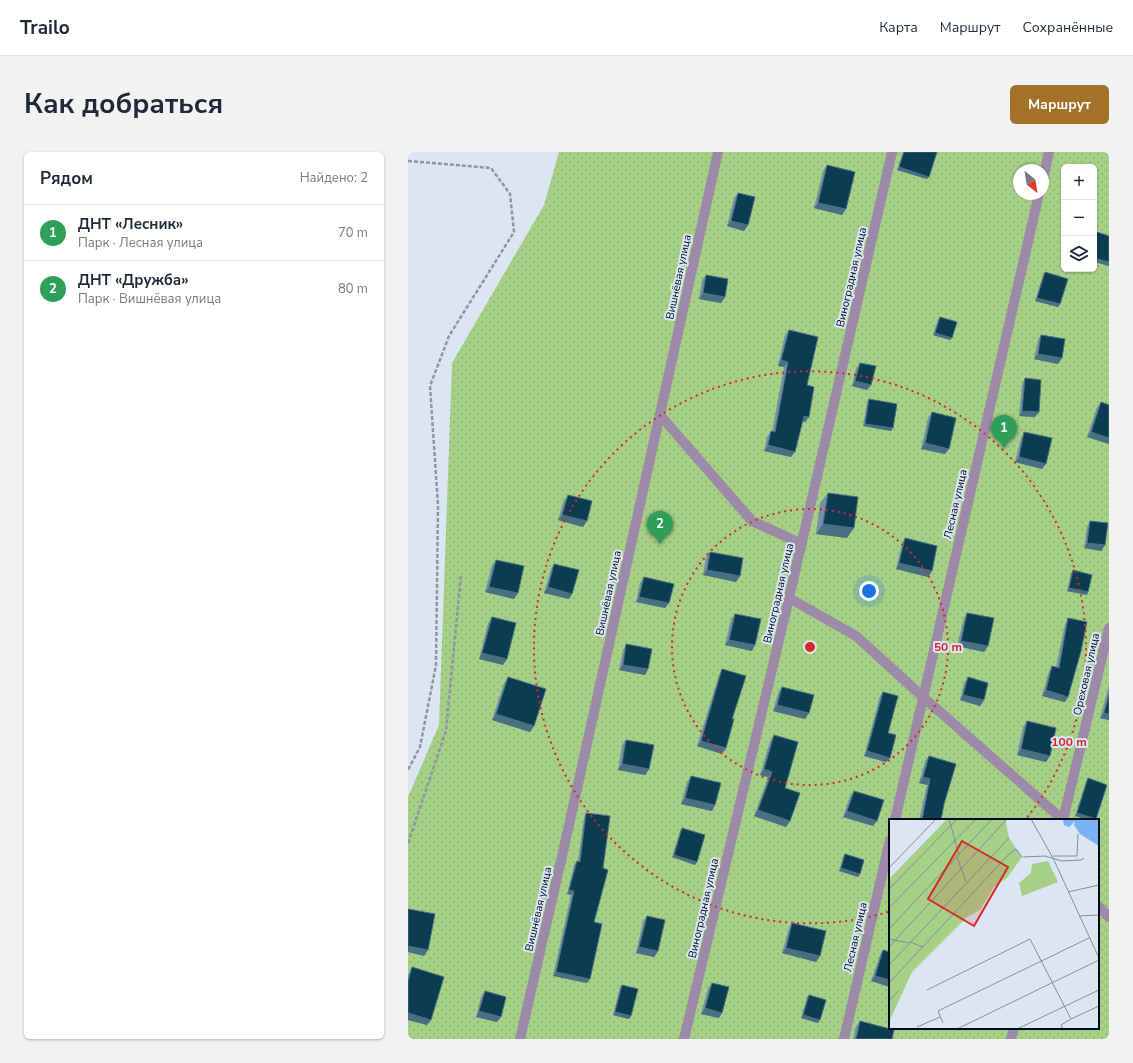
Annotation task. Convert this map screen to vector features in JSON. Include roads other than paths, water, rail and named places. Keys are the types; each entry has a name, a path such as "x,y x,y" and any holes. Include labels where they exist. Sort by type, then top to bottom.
{"street":[{"name":"Вишнёвая улица","path":"520,1039 565,843 718,152"},
{"name":"Виноградная улица","path":"684,1039 802,544 892,152"},
{"path":"1046,164 1049,152"},
{"name":"Лесная улица","path":"895,819 1039,200"},
{"path":"660,415 752,521 802,544"},
{"path":"789,598 856,636 1062,819"},
{"name":"Ореховая улица","path":"1063,819 1109,628"},
{"name":"Лесная улица","path":"844,1039 889,844"},
{"path":"1099,907 1109,917"},
{"path":"1011,1039 1014,1029"}],"place":[{"name":"ДНТ «Лесник»","path":"1004,448"},
{"name":"ДНТ «Дружба»","path":"660,544"}]}
